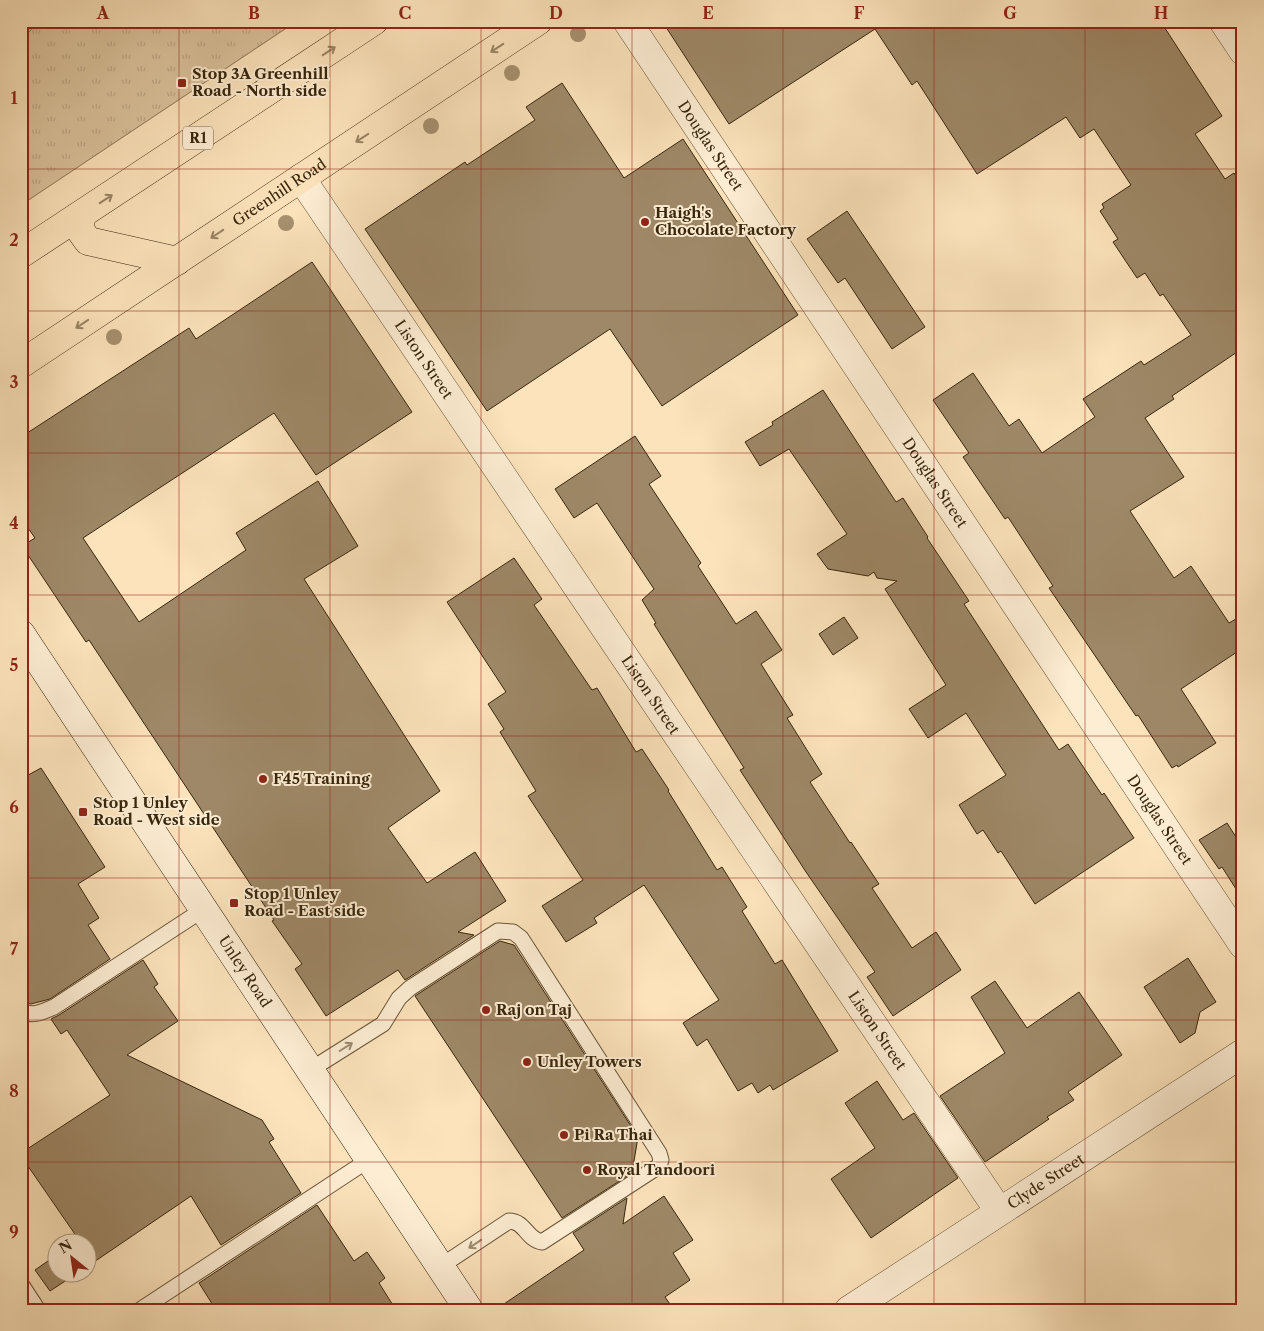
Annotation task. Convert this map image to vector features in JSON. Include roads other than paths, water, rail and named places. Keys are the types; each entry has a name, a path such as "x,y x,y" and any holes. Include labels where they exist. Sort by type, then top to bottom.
{"highway":[{"name":"R1","path":"21,254 374,21"},
{"name":"Greenhill Road","path":"21,364 538,21"},
{"path":"81,215 80,230 88,240 177,261"},
{"path":"21,383 56,341"}],"street":[{"name":"Douglas Street","path":"627,21 1243,945"},
{"path":"1223,21 1243,51"},
{"name":"Liston Street","path":"301,178 999,1211"},
{"name":"Unley Road","path":"21,634 470,1310"},
{"name":"Clyde Street","path":"849,1310 1243,1052"}],"lane":[{"path":"21,1011 28,1015 39,1014 54,1007 204,909"},
{"path":"310,1070 383,1024 399,998 410,988 498,931 513,932 521,938 659,1153 661,1160 659,1166 542,1242 535,1240 521,1224 516,1221 509,1221 441,1266"},
{"path":"140,1310 370,1159"},
{"path":"21,1284 38,1310"}],"place":[{"name":"Stop 3A Greenhill Road - North side","path":"182,83"},
{"name":"Haigh's Chocolate Factory","path":"645,222"},
{"name":"F45 Training","path":"263,779"},
{"name":"Stop 1 Unley Road - West side","path":"83,812"},
{"name":"Stop 1 Unley Road - East side","path":"234,903"},
{"name":"Raj on Taj","path":"486,1010"},
{"name":"Unley Towers","path":"527,1062"},
{"name":"Pi Ra Thai","path":"564,1135"},
{"name":"Royal Tandoori","path":"587,1170"}]}
